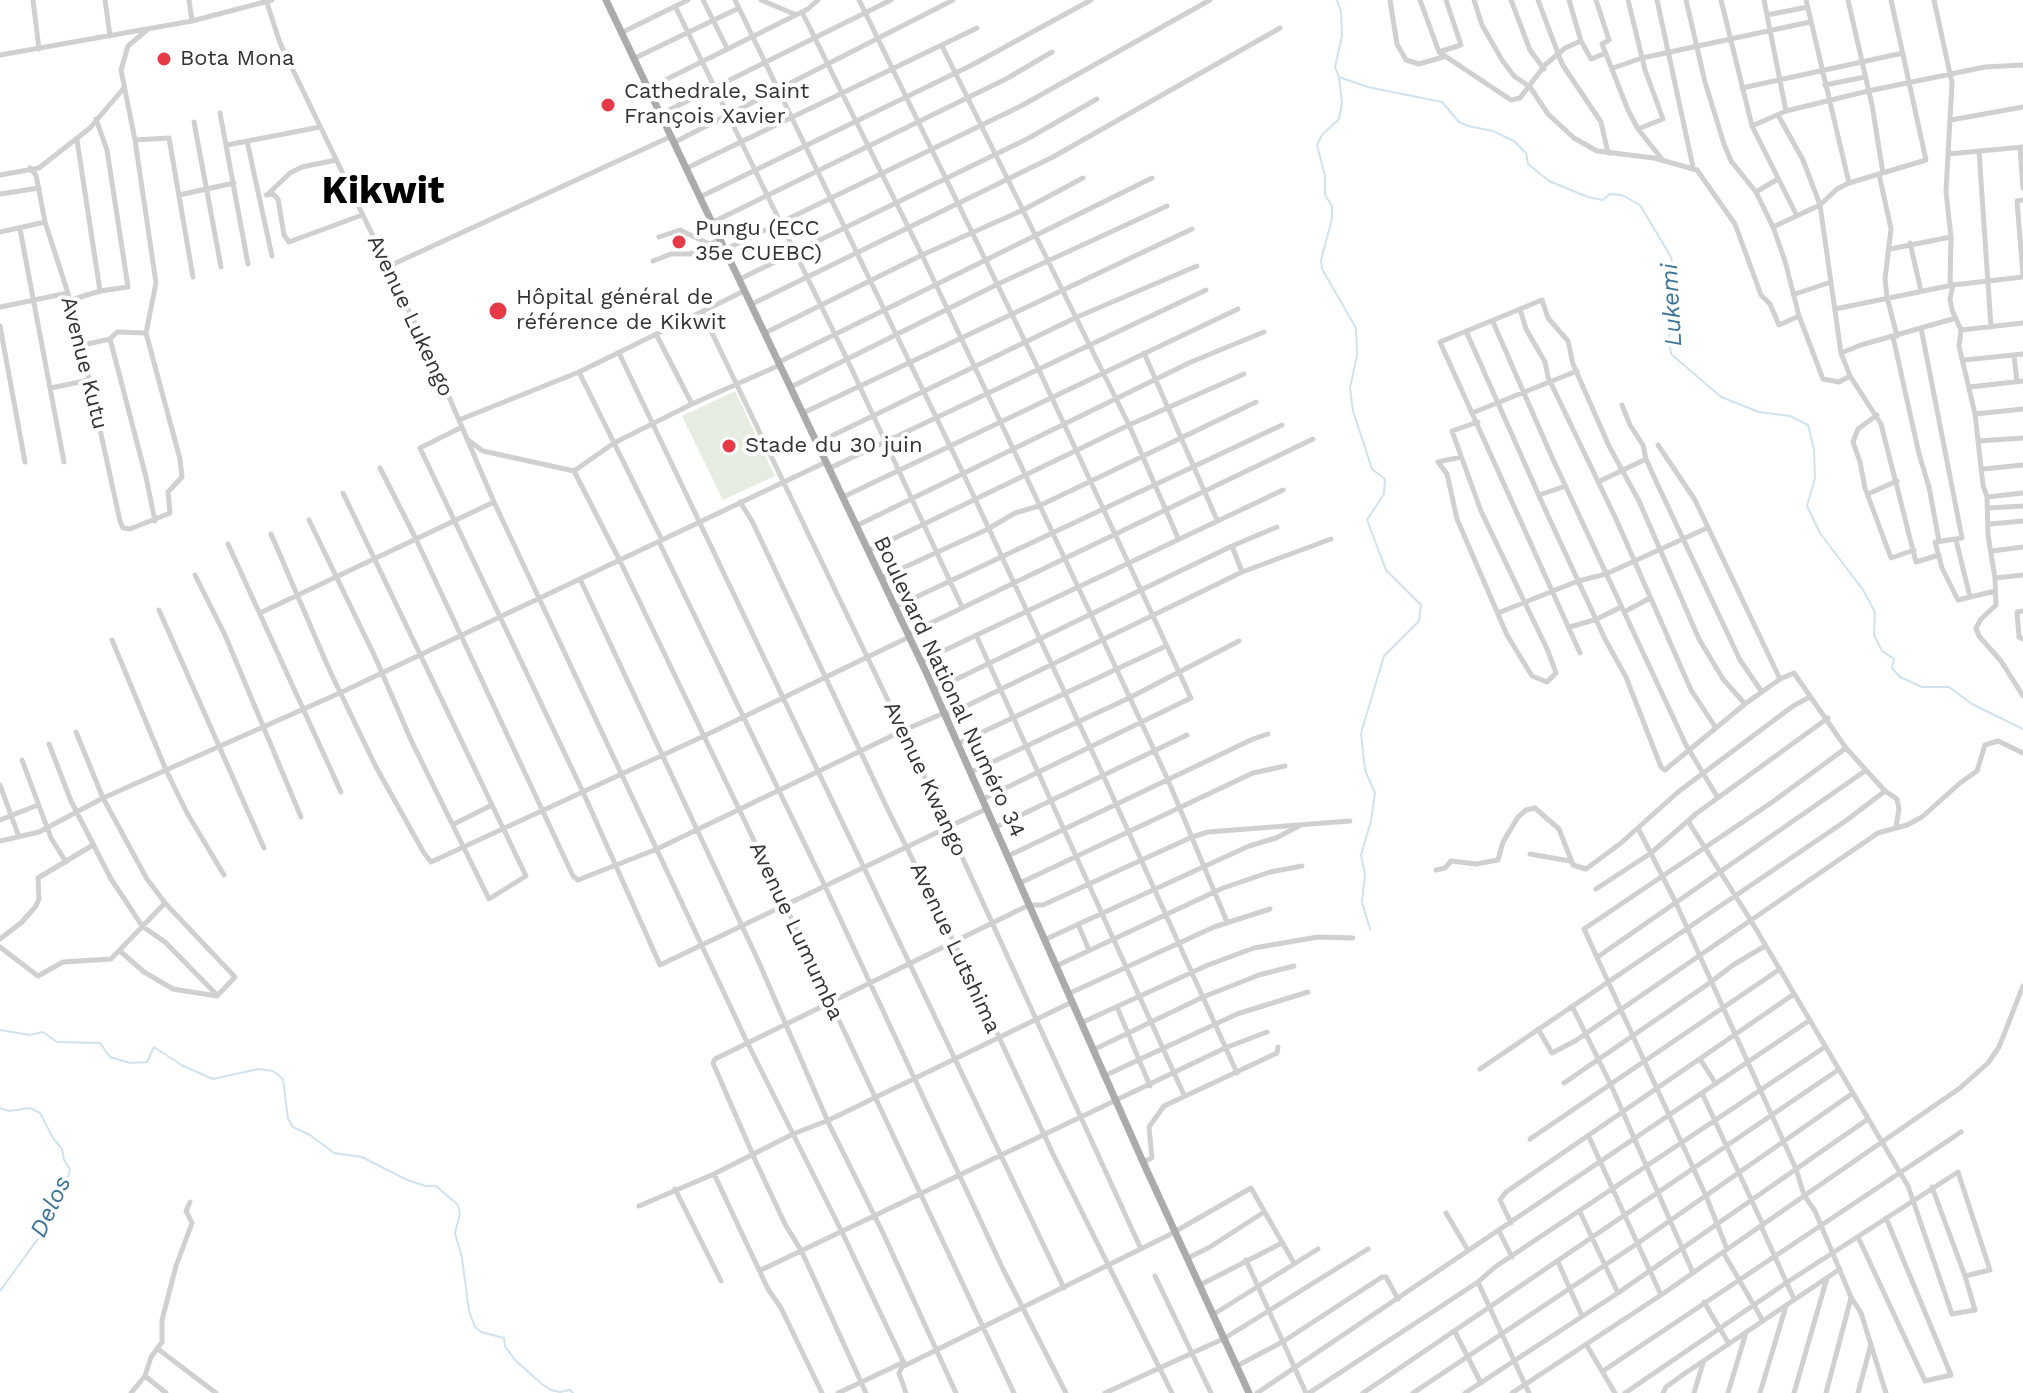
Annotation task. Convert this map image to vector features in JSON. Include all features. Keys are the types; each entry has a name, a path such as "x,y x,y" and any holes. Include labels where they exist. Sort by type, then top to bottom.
{"main road":[{"name":"Boulevard National Numéro 34","path":"606,0 944,713 1104,1076 1249,1393"}],"street":[{"path":"33,0 39,49"},
{"path":"105,0 110,36"},
{"path":"189,0 192,21"},
{"path":"0,55 192,21 268,0"},
{"name":"Avenue Lukengo","path":"268,0 280,43 459,420 494,502 747,1042 905,1364"},
{"path":"623,32 688,0"},
{"path":"703,0 727,48"},
{"path":"735,0 950,445 1237,1073"},
{"path":"761,0 798,13 829,64 1091,614 1168,780 1227,922"},
{"path":"649,88 818,0"},
{"path":"859,0 1052,397 1191,698 982,800"},
{"path":"661,114 891,0"},
{"path":"387,267 728,114 953,0"},
{"path":"700,197 955,73 1091,0"},
{"path":"726,249 1021,106 1210,0"},
{"path":"1390,0 1397,44 1406,60 1419,64 1461,45 1446,0"},
{"path":"1420,0 1442,54 1511,100 1520,98 1532,80 1558,54 1581,41"},
{"path":"1474,0 1482,25 1502,60 1514,76 1530,87 1548,114 1567,133 1597,151 1693,167"},
{"path":"1511,0 1530,50 1544,69"},
{"path":"1538,0 1558,54 1601,122 1608,153"},
{"path":"1569,0 1581,41 1591,59 1606,53"},
{"path":"1596,0 1609,40 1602,44 1628,110 1638,129 1662,160"},
{"path":"1628,0 1642,58 1663,119 1638,129"},
{"path":"1657,0 1693,167 1735,224 1761,295 1770,304 1779,325 1799,316"},
{"path":"1686,0 1724,144 1731,161 1756,192 1773,227 1799,316 1823,379 1839,382 1850,376"},
{"path":"1721,0 1752,126 1797,216"},
{"path":"1764,0 1786,111"},
{"path":"1806,0 1849,183"},
{"path":"1848,0 1868,91 1891,229 1886,269 1887,297 1939,541"},
{"path":"1773,227 1820,205 1837,189 1849,183 1926,160 1891,0"},
{"path":"1934,0 1952,83 1946,192 1951,237 1950,282 1953,285 1950,299 1961,330 1958,338 1975,414 1995,578 1996,605 1981,619 1977,631 2023,696"},
{"path":"675,6 861,388 962,607"},
{"path":"1767,15 1808,7"},
{"path":"635,58 739,8"},
{"path":"1613,68 1642,58 1810,22"},
{"path":"687,168 977,28"},
{"path":"752,304 1053,157 1280,28"},
{"path":"110,339 155,521 170,513 168,492 177,484 182,472 146,333 156,283 135,140 121,70 125,52 136,37 148,29"},
{"path":"942,46 1129,425 1178,538"},
{"path":"713,222 968,97 1052,52"},
{"path":"1742,88 1903,53"},
{"path":"1752,126 1786,111 1868,91 1949,73 2023,65"},
{"path":"1825,85 1865,77"},
{"path":"0,175 39,168 77,140 124,88"},
{"path":"740,279 995,154 1097,99"},
{"path":"1951,120 2023,107"},
{"path":"220,113 248,264"},
{"path":"1778,115 1803,160 1820,205 1841,353 1850,376 1877,415 1897,481 1916,562 1939,555"},
{"path":"70,301 100,291 128,287 107,150 96,119"},
{"path":"194,122 221,267"},
{"path":"227,145 321,127"},
{"path":"135,140 168,136 193,277"},
{"path":"77,140 100,291"},
{"path":"247,141 264,197 272,256"},
{"path":"1948,154 2021,147 2023,188"},
{"path":"1979,151 1991,327"},
{"path":"264,197 290,173 302,167 336,160"},
{"name":"Avenue Kutu","path":"30,168 36,175 45,222 83,345 123,528 130,529 155,521"},
{"path":"765,333 922,255 1023,210 1083,178"},
{"path":"468,440 483,451 574,471 614,443 692,404 739,385 835,334 1152,178"},
{"path":"1756,192 1778,179"},
{"path":"179,195 234,183"},
{"path":"0,194 39,188"},
{"path":"264,197 276,196 278,199 284,235 289,242 362,215"},
{"path":"1835,309 1953,285 2023,276 2017,201 2023,200"},
{"path":"791,387 998,284 1167,206"},
{"path":"0,232 45,222"},
{"path":"20,229 64,462"},
{"path":"803,413 1192,229"},
{"path":"659,237 680,230 710,244"},
{"path":"1890,249 1951,237"},
{"path":"653,261 671,254 690,254 721,238"},
{"path":"1910,243 1921,291"},
{"path":"817,443 1077,317 1197,266"},
{"path":"1795,294 1831,282"},
{"path":"459,420 579,372 745,290"},
{"path":"0,841 39,832 103,798 342,692 784,481 886,442 1206,290"},
{"path":"0,307 68,293"},
{"path":"1580,653 1440,342 1542,300 1548,318 1568,341 1577,371 1622,471 1639,501 1699,639 1723,679 1745,704"},
{"path":"843,497 1238,309"},
{"path":"1520,309 1526,329 1545,362 1546,373 1691,690 1716,728"},
{"name":"Avenue Kwango","path":"702,312 868,656 1141,1249"},
{"path":"1841,353 1956,318"},
{"path":"1493,322 1689,751 1718,798"},
{"path":"1961,330 2023,323"},
{"path":"0,326 25,462"},
{"path":"1921,328 1962,538 1935,542 1942,568 1958,600 1995,591"},
{"path":"1466,331 1578,581 1626,677 1661,767 1665,770 1745,704 1780,679 1794,673 1846,748 1899,803 1896,827"},
{"path":"83,345 110,339 117,332 146,333"},
{"path":"856,526 1210,353 1264,332"},
{"path":"656,334 692,404"},
{"path":"1144,352 1217,520"},
{"path":"619,353 1064,1288"},
{"path":"1964,360 2023,354"},
{"path":"1970,387 2020,382 2014,355"},
{"path":"1472,413 1577,371"},
{"path":"579,372 825,886 1003,1269 1066,1393"},
{"path":"868,551 1129,425 1244,374"},
{"path":"51,388 89,380"},
{"path":"881,578 1256,402"},
{"path":"1622,405 1740,660 1762,692"},
{"path":"1975,414 2023,409"},
{"path":"1877,415 1858,429 1853,442 1891,558 1914,550"},
{"path":"1461,457 1438,462 1447,474 1457,519 1507,635 1532,676 1547,682 1555,676 1555,669 1481,511 1452,431 1478,422"},
{"path":"895,607 1282,425"},
{"path":"462,427 420,448 583,792 660,965 986,809"},
{"path":"1978,441 2023,438"},
{"path":"271,534 329,669 376,767 431,862 704,736 1013,582 1313,439"},
{"path":"1658,445 1688,488 1780,679"},
{"path":"1598,482 1630,464 1646,459"},
{"path":"1983,469 2023,465"},
{"path":"380,468 578,880 657,849 902,731 944,713 952,713 1242,572 1331,539"},
{"name":"Avenue Lumumba","path":"574,471 785,905 1014,1393"},
{"path":"1868,494 1897,481"},
{"path":"1539,495 1566,486"},
{"path":"920,662 1283,490"},
{"path":"309,520 489,899 526,876 343,493"},
{"path":"1987,497 2023,493"},
{"path":"260,613 494,502"},
{"name":"Avenue Lutshima","path":"740,502 752,521 952,944 973,981 1044,1135 1172,1393"},
{"path":"1988,508 2023,506"},
{"path":"1990,524 2023,521"},
{"path":"933,691 1141,589 1277,527"},
{"path":"1498,613 1578,581 1606,574 1707,528"},
{"path":"1956,540 1970,597"},
{"path":"228,544 341,792"},
{"path":"1232,546 1242,572"},
{"path":"1992,551 2023,547"},
{"path":"195,575 225,635 301,817"},
{"path":"1995,578 2023,575"},
{"path":"580,579 956,1393"},
{"path":"1570,627 1650,598"},
{"path":"159,610 264,848"},
{"path":"2023,611 2017,612 2019,637 2023,639"},
{"path":"976,635 1184,1095"},
{"path":"112,640 166,770 187,813 224,875"},
{"path":"970,773 1180,673 1239,641"},
{"path":"957,744 1166,646"},
{"path":"1436,870 1445,868 1451,861 1476,864 1498,860 1503,842 1518,817 1526,810 1535,808 1559,829 1570,861 1576,868 1586,869 1678,792 1783,713 1810,697"},
{"path":"1596,889 1651,853 1718,798 1828,718"},
{"path":"76,732 103,798 147,879 165,903 235,977 217,996"},
{"path":"1007,857 1268,734"},
{"path":"994,828 1187,735"},
{"path":"1538,1029 1552,1053 1586,1034 1878,833 1916,821 1977,771 1985,745 1998,741 2023,753"},
{"path":"49,744 93,845 142,926 165,942 217,996"},
{"path":"1763,1321 1725,1251 1706,1196 1619,1009 1599,956 1584,929 1664,877 1846,748"},
{"path":"22,760 47,828 66,862"},
{"path":"1019,883 1253,773 1285,766"},
{"path":"1599,956 1865,771"},
{"path":"0,785 3,806 19,837"},
{"path":"1480,1069 1847,820 1885,791"},
{"path":"0,820 38,805"},
{"path":"454,824 492,805"},
{"path":"866,1393 802,1252 785,1224 713,1063 718,1056 1029,905 1043,905 1192,837 1208,832 1350,821"},
{"path":"1688,821 1900,1171 1914,1199 1952,1314 1976,1309 1932,1187"},
{"path":"1044,940 1249,846 1287,834 1301,825"},
{"path":"1638,828 1664,877 1796,1169 1804,1195 1861,1313 1886,1393"},
{"path":"0,939 36,906 39,899 38,878 93,845"},
{"path":"1530,854 1570,861"},
{"path":"1056,966 1214,893 1251,878 1302,866"},
{"path":"0,947 38,976 63,962 111,959 165,903"},
{"path":"1068,994 1227,922 1270,909"},
{"path":"1078,924 1089,950"},
{"path":"1081,1023 1192,972 1254,948 1318,937 1353,938"},
{"path":"1564,1083 1765,946"},
{"path":"120,951 144,972 173,989 217,996"},
{"path":"1093,1050 1203,997 1259,975 1294,966"},
{"path":"1530,1139 1780,969"},
{"path":"1512,1393 1661,1295 1960,1088 1988,1063 2006,1031 2023,986"},
{"path":"1104,1076 1257,1005 1308,992"},
{"path":"1511,1223 1501,1204 1501,1197 1794,994"},
{"path":"639,1206 829,1120 1072,1002"},
{"path":"1572,1006 1660,1193 1693,1273"},
{"path":"1117,1007 1150,1086"},
{"path":"1257,1393 1810,1020"},
{"path":"761,1270 1225,1048 1267,1032"},
{"path":"1143,1162 1152,1158 1150,1123 1164,1106 1277,1053 1278,1047"},
{"path":"1246,1260 1307,1393 1478,1282 1825,1047"},
{"path":"1700,1059 1716,1084"},
{"path":"1363,1393 1838,1070"},
{"path":"1702,1093 1794,1299"},
{"path":"1413,1393 1672,1220 1853,1093"},
{"path":"1465,1393 1618,1293 1868,1119"},
{"path":"1603,1371 1961,1132"},
{"path":"1589,1137 1661,1295"},
{"path":"1625,1393 1754,1304 1958,1172 1990,1270 1965,1276"},
{"path":"714,1174 768,1289 774,1295 822,1393"},
{"path":"838,1393 1024,1308 1176,1231 1251,1188 1294,1263"},
{"path":"675,1189 721,1281"},
{"path":"131,1393 145,1376 163,1335 162,1320 176,1266 192,1223 186,1211 190,1202"},
{"path":"1188,1258 1264,1212"},
{"path":"1580,1212 1618,1293"},
{"path":"1446,1213 1468,1250"},
{"path":"1858,1237 1925,1381 1951,1375 1886,1218"},
{"path":"1499,1231 1512,1257"},
{"path":"1199,1286 1282,1243"},
{"path":"1214,1314 1318,1249"},
{"path":"1105,1393 1118,1390 1225,1338 1270,1313 1368,1249"},
{"path":"1558,1262 1582,1316"},
{"path":"1663,1393 1670,1383 1840,1269"},
{"path":"1155,1276 1211,1393"},
{"path":"1237,1366 1284,1341 1382,1277 1386,1277 1398,1299"},
{"path":"1794,1393 1827,1277"},
{"path":"1478,1282 1529,1393"},
{"path":"1826,1393 1851,1297"},
{"path":"1704,1302 1729,1344"},
{"path":"1760,1393 1786,1305"},
{"path":"1455,1332 1481,1383"},
{"path":"1728,1393 1745,1335"},
{"path":"1858,1393 1871,1341"},
{"path":"1586,1344 1615,1393"},
{"path":"158,1349 207,1390 216,1393"},
{"path":"1694,1393 1703,1363"},
{"path":"905,1364 899,1373 906,1393"},
{"path":"145,1376 163,1392"}],"shaded area":[{"name":"Stade du 30 juin","path":"735,391 775,476 723,500 682,416"}],"waterway":[{"path":"1337,0 1342,36 1335,67 1342,103 1339,119 1322,135 1317,145 1325,176 1325,195 1332,206 1322,269 1356,328 1357,355 1350,388 1353,411 1372,469 1385,479 1384,494 1367,520 1386,570 1421,605 1419,621 1384,656 1361,733 1365,770 1375,793 1361,855 1365,874 1362,902 1370,929"},
{"name":"Lukemi","path":"1339,77 1368,87 1442,102 1459,122 1493,131 1514,141 1526,153 1528,164 1549,181 1588,197 1603,200 1610,194 1622,195 1640,205 1671,257 1674,273 1668,292 1672,316 1669,338 1671,354 1721,397 1759,412 1790,416 1808,425 1814,450 1815,478 1807,506 1820,533 1863,590 1875,612 1874,635 1882,651 1894,659 1892,668 1900,677 1922,687 1949,687 1972,704 2023,729"},
{"path":"0,1030 30,1035 43,1032 57,1042 100,1043 110,1057 130,1063 147,1062 154,1047 183,1066 213,1079 258,1069 273,1071 283,1079 288,1119 293,1127 334,1153 362,1157 407,1180 436,1186 458,1205 460,1214 455,1233 462,1258 469,1311 475,1327 481,1332 504,1338 505,1346 515,1360 543,1385 551,1390 570,1390 573,1393"},
{"name":"Delos","path":"0,1108 9,1111 30,1108 40,1113 70,1169 64,1194 48,1225 0,1291"}],"place":[{"name":"Bota Mona","path":"164,59"},
{"name":"Cathedrale, Saint François Xavier","path":"608,105"},
{"name":"Pungu (ECC 35e CUEBC)","path":"679,242"},
{"name":"Hôpital général de référence de Kikwit","path":"498,311"},
{"name":"Stade du 30 juin","path":"729,446"}],"district":[{"name":"Kikwit","path":"383,192"}]}
